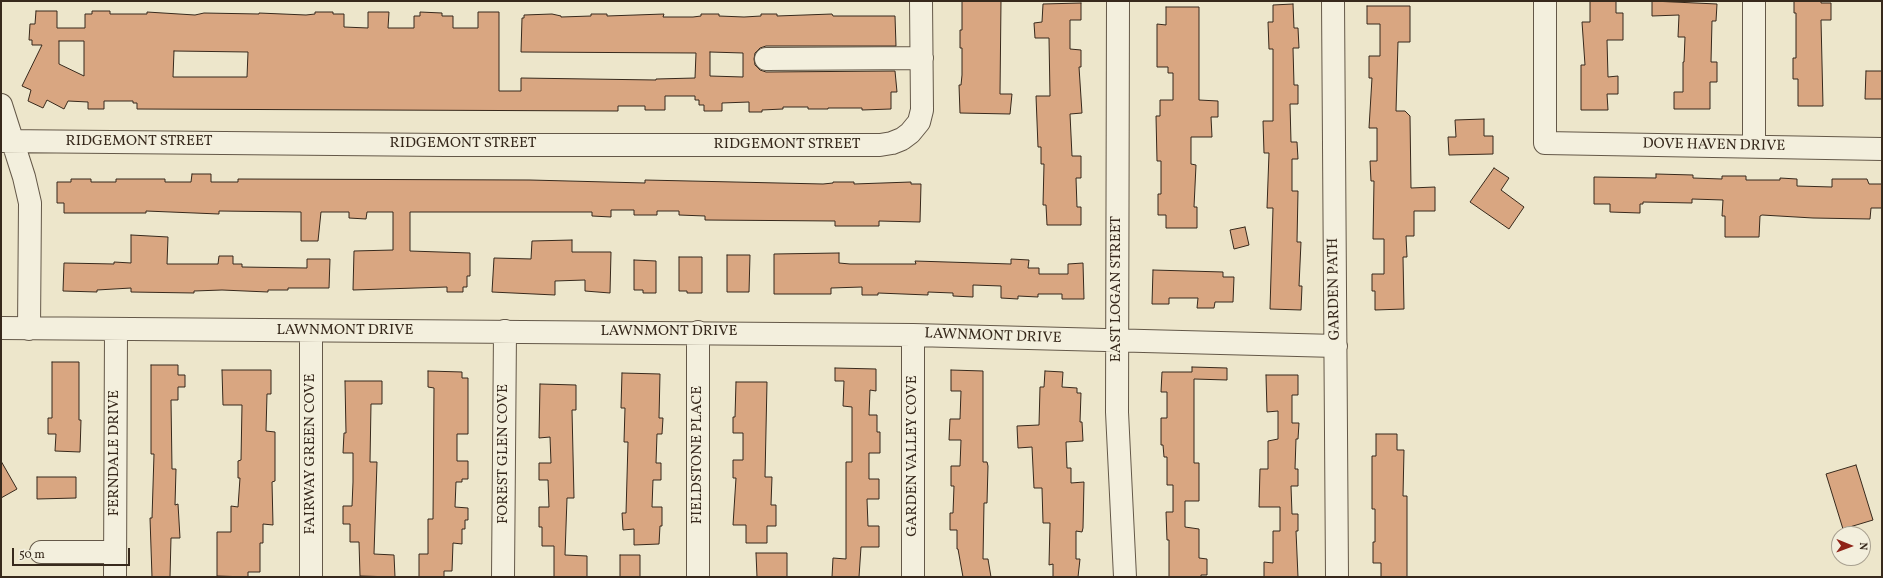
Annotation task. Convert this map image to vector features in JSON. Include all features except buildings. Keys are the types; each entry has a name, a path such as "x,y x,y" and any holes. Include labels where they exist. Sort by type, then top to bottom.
{"street":[{"path":"766,59 922,58 921,1"},
{"name":"EAST LOGAN STREET","path":"1118,1 1117,412 1125,577"},
{"name":"GARDEN PATH","path":"1333,1 1337,577"},
{"name":"DOVE HAVEN DRIVE","path":"1545,1 1545,143 1882,149"},
{"path":"1754,1 1754,146"},
{"name":"RIDGEMONT STREET","path":"7,141 446,145 880,145 892,143 902,139 910,133 919,122 922,110 922,58"},
{"path":"1,105 7,141 24,177 30,203 29,329"},
{"name":"LAWNMONT DRIVE","path":"1,328 698,332 913,335 1336,346"},
{"name":"FERNDALE DRIVE","path":"115,577 116,329"},
{"name":"FAIRWAY GREEN COVE","path":"311,330 311,577"},
{"name":"FOREST GLEN COVE","path":"503,577 505,331"},
{"name":"FIELDSTONE PLACE","path":"698,332 698,577"},
{"name":"GARDEN VALLEY COVE","path":"913,335 913,577"},
{"path":"41,552 115,552"}]}
